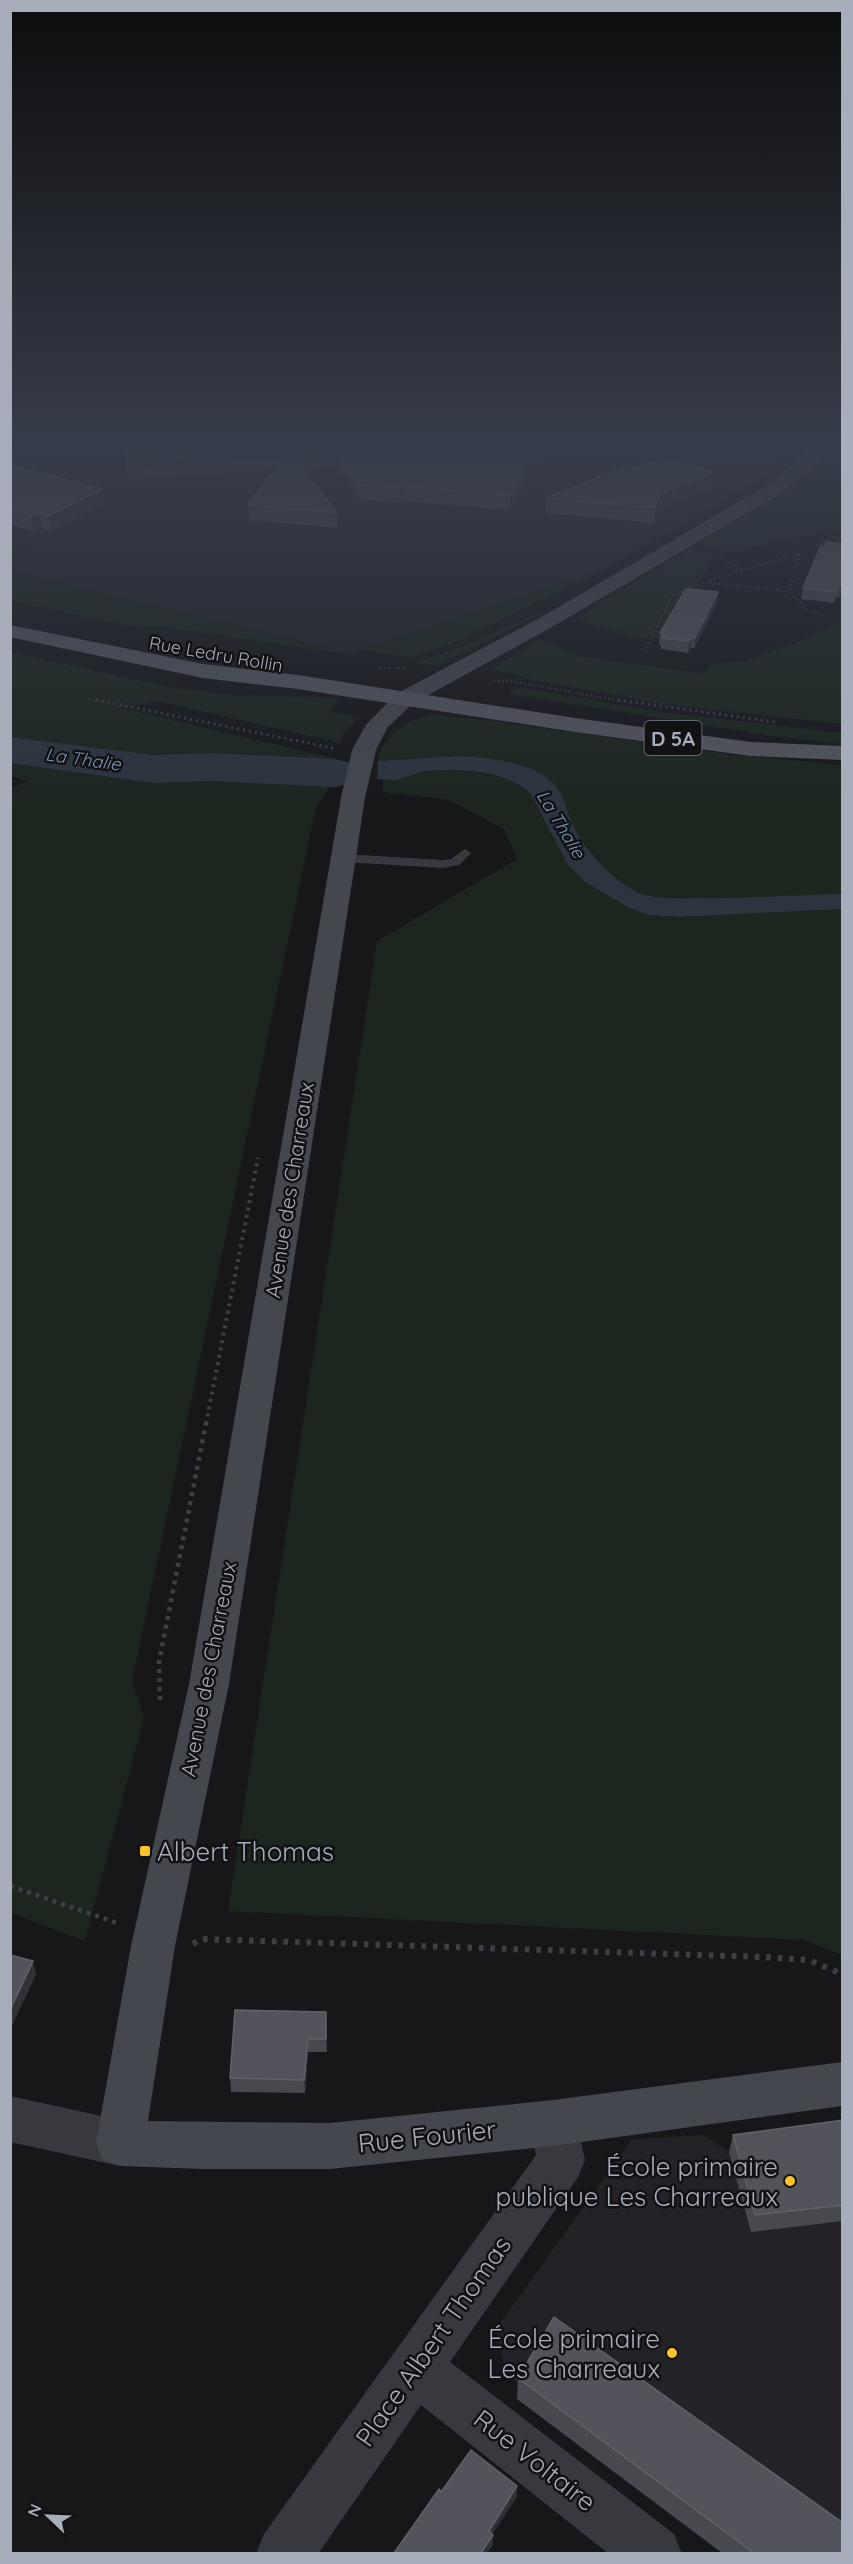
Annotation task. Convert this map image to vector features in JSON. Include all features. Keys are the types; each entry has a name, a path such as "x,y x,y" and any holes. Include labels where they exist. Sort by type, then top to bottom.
{"main road":[{"name":"Avenue des Charreaux","path":"120,2143 153,1946 209,1684 353,798 363,753 377,725 413,694 545,623 644,566"},
{"name":"Rue Ledru Rollin","path":"10,616 413,694"},
{"name":"Rue Ledru Rollin","path":"10,631 203,671 413,694"},
{"name":"D 5A","path":"413,694 751,749 838,753"},
{"name":"Rue Fourier","path":"120,2143 203,2146 330,2146 553,2123 843,2084"}],"street":[{"name":"Rue Fourier","path":"10,2120 120,2143"},
{"name":"Place Albert Thomas","path":"284,2553 561,2160 553,2123"},
{"name":"Rue Voltaire","path":"414,2368 654,2553"}],"lane":[{"path":"344,858 444,864 455,862 465,853"}],"path":[{"path":"645,652 673,595 761,566"},
{"path":"789,591 796,566"},
{"path":"707,582 789,591 806,609 826,617"},
{"path":"450,674 499,682 511,681 655,707 782,723"},
{"path":"89,699 363,753"},
{"path":"160,1700 159,1662 259,1151"},
{"path":"10,1886 118,1924"},
{"path":"185,1948 201,1939 763,1957 808,1960 843,1974"}],"shaded area":[{"path":"11,566 612,566 352,654 11,571"},
{"path":"663,566 708,566 662,639 634,636 574,619"},
{"path":"608,568 463,639 411,658 364,650"},
{"path":"11,571 365,657 160,626 141,628 11,601"},
{"path":"539,612 543,613 437,666 414,663 470,644"},
{"path":"842,621 842,724 662,704 489,670 541,639 577,656 706,674 711,665 749,660 798,642"},
{"path":"10,652 174,688 235,695 341,698 329,712 360,717 343,733 341,743 157,701 121,708 337,759 336,766 232,761 155,763 110,758 11,740"},
{"path":"515,687 661,712 842,733 842,744 771,736 510,694"},
{"path":"433,715 494,721 727,754 842,765 842,894 730,898 668,897 649,896 632,890 611,875 593,856 573,825 558,788 537,772 517,764 470,757 378,761 385,743 398,729 414,720"},
{"path":"11,758 115,775 195,772 334,780 316,808 132,1681 144,1718 85,1941 11,1913 10,788 27,782 11,776"},
{"path":"436,770 486,774 521,786 531,794 569,865 585,882 629,908 648,915 680,917 842,909 842,1955 804,1940 228,1911 377,941 517,859 504,829 448,800 383,792 383,779"},
{"name":"École primaire Les Charreaux","path":"704,2135 729,2152 842,2136 842,2553 723,2553 517,2399 524,2387 507,2376 496,2329 632,2139"}],"water":[{"path":"456,756 508,762 534,770 546,777 558,789 572,823 583,842 609,872 637,892 657,897 678,898 842,894 842,909 680,917 648,915 629,908 585,882 568,865 531,794 521,786 496,775 453,770 427,771 397,780 377,779 378,761"}],"building":[{"path":"813,566 843,566 843,580 835,592 803,588"},
{"path":"686,589 718,592 695,637 689,641 662,638 664,634 660,633"},
{"path":"10,1955 33,1961 10,2010"},
{"path":"235,2010 326,2012 326,2039 308,2039 304,2080 230,2078"},
{"name":"École primaire publique Les Charreaux","path":"843,2120 843,2205 755,2215 733,2135"},
{"path":"554,2317 843,2523 843,2553 754,2553 518,2378"},
{"path":"471,2450 517,2486 489,2531 493,2535 481,2553 394,2553 439,2489 441,2492"}],"waterway":[{"name":"La Thalie","path":"10,750 153,769 211,767 335,773"}],"place":[{"name":"Albert Thomas","path":"145,1851"},
{"name":"École primaire publique Les Charreaux","path":"790,2181"},
{"name":"École primaire Les Charreaux","path":"672,2353"}]}
